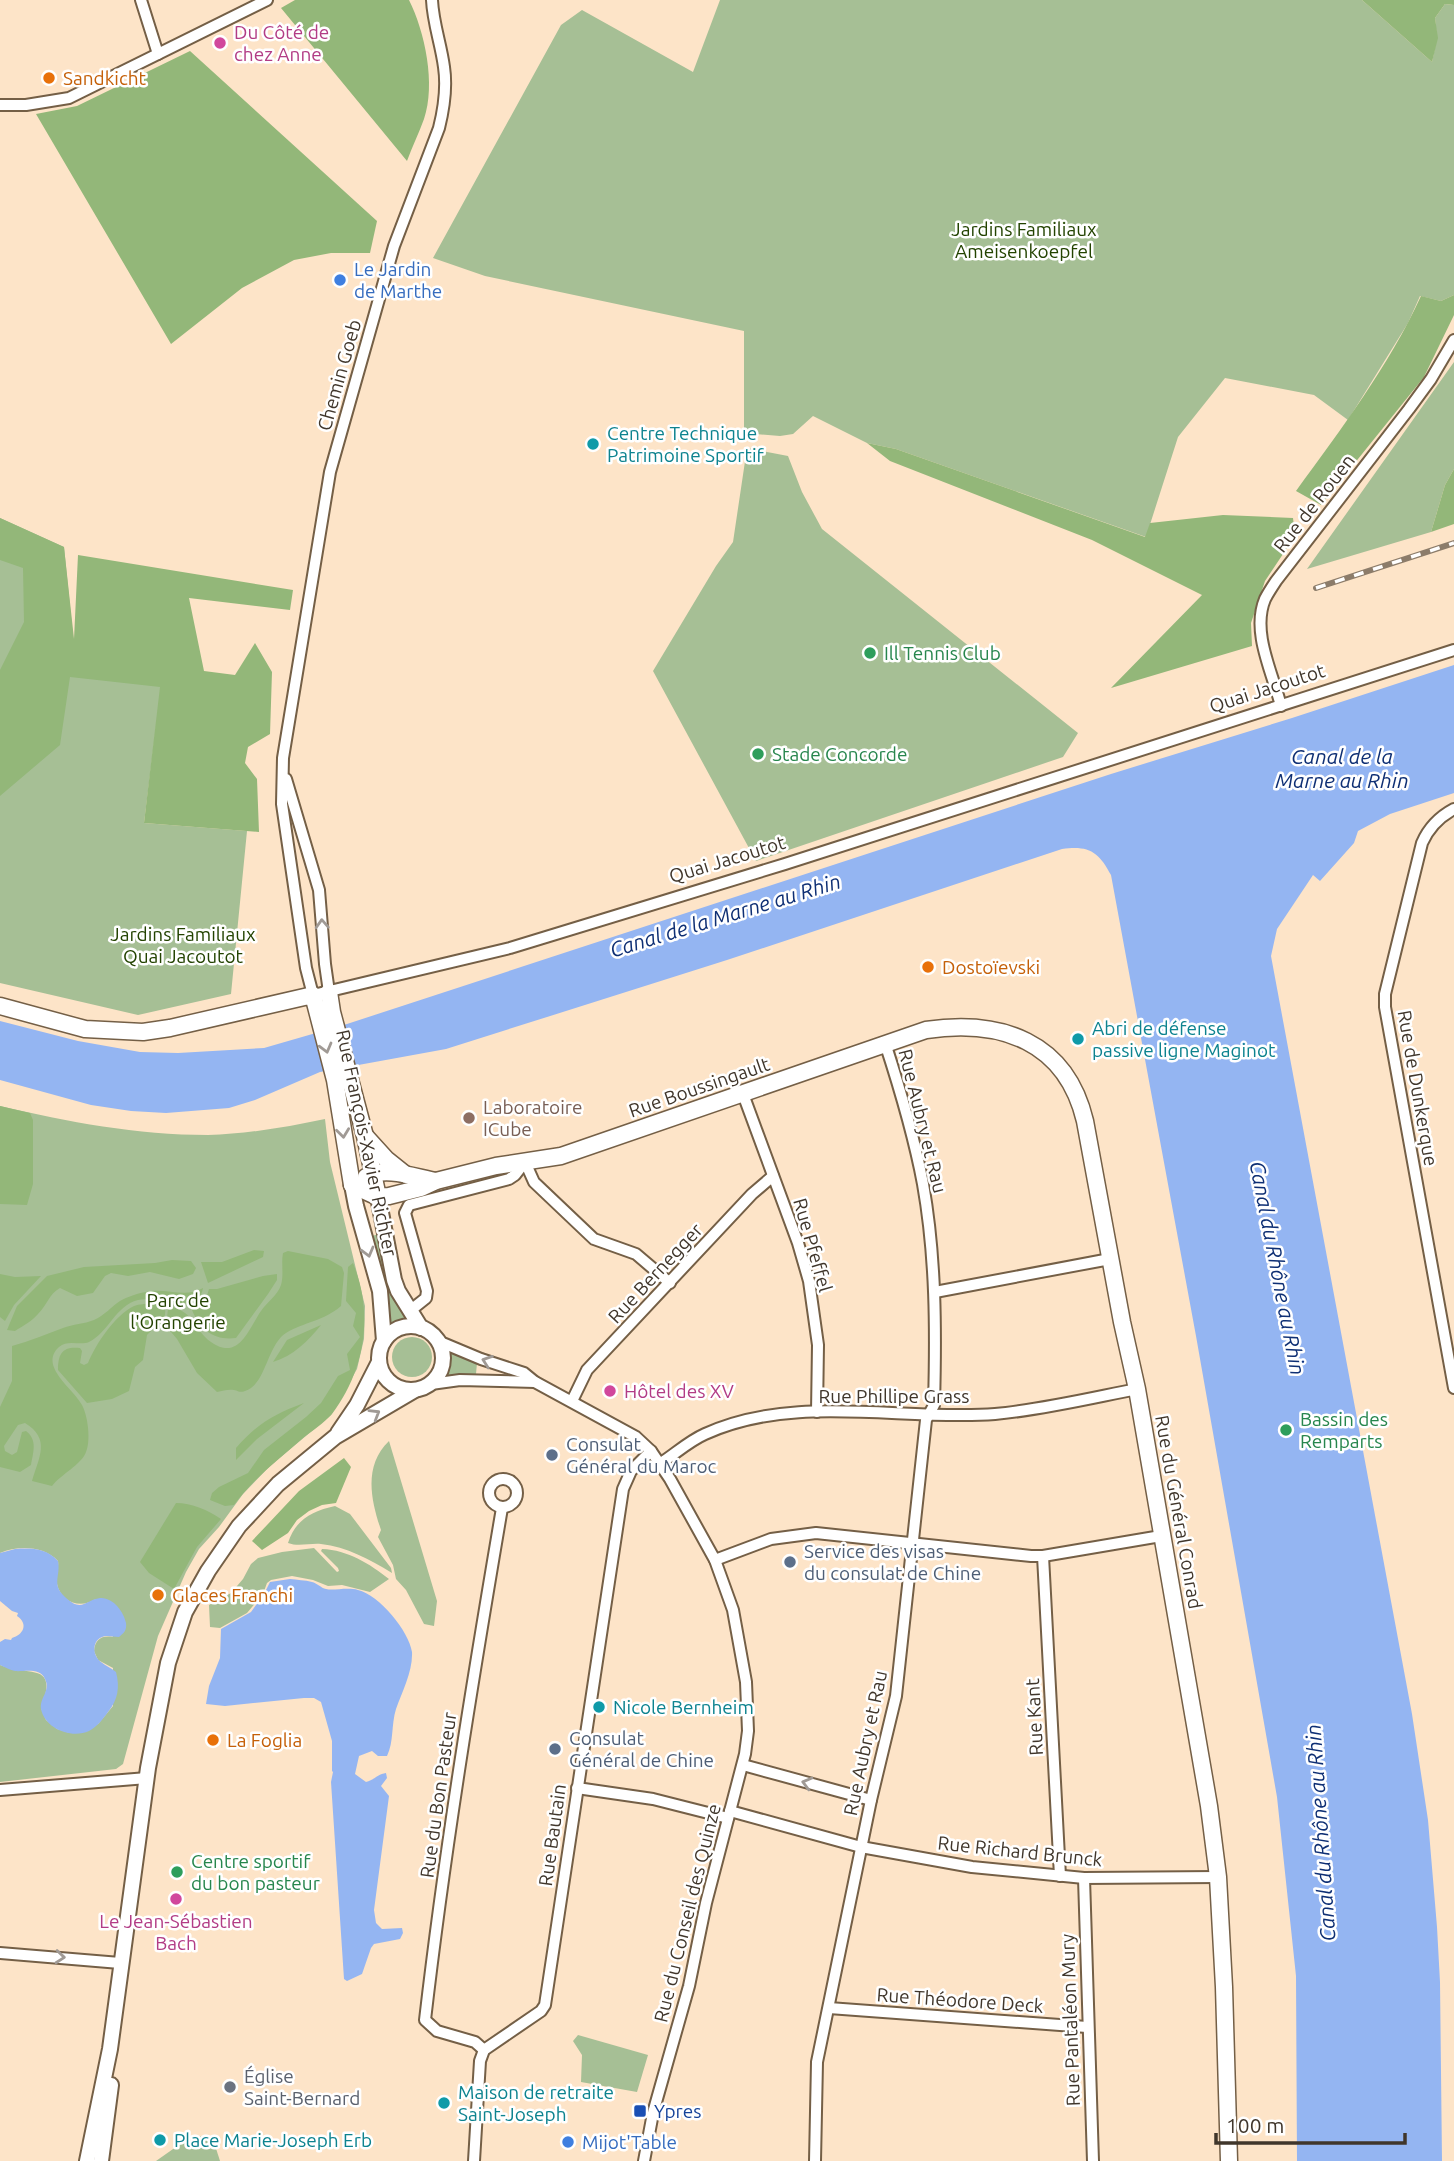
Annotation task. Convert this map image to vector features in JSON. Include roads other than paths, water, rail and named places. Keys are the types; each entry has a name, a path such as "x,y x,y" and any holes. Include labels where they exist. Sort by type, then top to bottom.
{"main road":[{"name":"Quai Jacoutot","path":"0,1006 85,1029 143,1032 321,993"},
{"name":"Rue François-Xavier Richter","path":"321,993 342,1078 365,1136 378,1197"},
{"name":"Rue du Général Conrad","path":"885,1043 926,1030 952,1027 982,1028 1026,1040 1055,1061 1071,1081 1081,1104 1137,1389 1209,1807 1218,1877 1229,2161"},
{"name":"Rue Boussingault","path":"378,1197 421,1188 436,1181 496,1166 550,1159 580,1150 885,1043"},
{"name":"Rue François-Xavier Richter","path":"342,1078 352,1185"},
{"name":"Rue Boussingault","path":"365,1136 386,1159 408,1176"},
{"name":"Rue Boussingault","path":"373,1173 383,1172 436,1181"},
{"path":"352,1185 373,1173"},
{"path":"352,1185 378,1197"}],"street":[{"path":"141,0 158,54"},
{"path":"0,106 69,98 267,0"},
{"name":"Chemin Goeb","path":"321,993 306,968 282,804 283,758 330,472 394,246 442,116 444,67 432,0"},
{"name":"Rue de Rouen","path":"1282,706 1261,628 1264,601 1276,581 1431,379 1454,340"},
{"name":"Quai Jacoutot","path":"321,993 523,944 785,864 1454,650"},
{"name":"Chemin Goeb","path":"283,768 319,890 321,993"},
{"name":"Rue de Dunkerque","path":"1454,809 1432,825 1422,843 1385,994 1385,1007 1454,1388"},
{"name":"Rue Aubry et Rau","path":"815,2161 817,2062 871,1800 896,1696 926,1420 934,1405 935,1292 930,1239 919,1164 909,1120 885,1043"},
{"name":"Rue Pfeffel","path":"743,1094 810,1281 818,1345 817,1412"},
{"path":"525,1162 534,1182 594,1239 636,1254 670,1283"},
{"name":"Rue Boussingault","path":"411,1310 426,1298 427,1291 405,1213 409,1205 509,1179 525,1162"},
{"name":"Rue Bernegger","path":"572,1401 587,1370 773,1175"},
{"name":"Rue François-Xavier Richter","path":"352,1185 380,1292 384,1341"},
{"name":"Rue François-Xavier Richter","path":"378,1197 394,1280 421,1328"},
{"path":"935,1292 1110,1259"},
{"path":"87,2161 110,2049 147,1778 168,1662 185,1612 208,1571 239,1526 278,1484 335,1437 415,1390 431,1384 440,1373 443,1358 438,1341 430,1332 408,1326 394,1331 384,1341 379,1362 357,1405 335,1437"},
{"name":"Rue du Conseil des Quinze","path":"438,1341 524,1373 535,1382 636,1437 660,1463 715,1560 733,1610 744,1659 748,1731 743,1765 706,1903 689,1986 653,2113 644,2161"},
{"path":"379,1362 383,1375 397,1387 415,1390"},
{"name":"Rue du Conseil des Quinze","path":"431,1384 460,1380 535,1382"},
{"name":"Rue Phillipe Grass","path":"660,1463 703,1435 766,1415 817,1412 993,1414 1137,1389"},
{"name":"Rue Bautain","path":"485,2050 541,2011 545,2005 623,1489 631,1471 651,1451"},
{"name":"Rue du Bon Pasteur","path":"485,2050 475,2042 437,2031 425,2020 476,1657 502,1508"},
{"path":"715,1560 771,1539 816,1533 1043,1556 1161,1536"},
{"name":"Rue Kant","path":"1043,1556 1060,1876"},
{"path":"743,1765 871,1800"},
{"path":"0,1790 147,1778"},
{"name":"Rue Richard Brunck","path":"577,1788 729,1814 861,1847 972,1867 1084,1878 1218,1877"},
{"name":"Rue Pantaléon Mury","path":"1084,1878 1093,2161"},
{"path":"0,1952 120,1963"},
{"name":"Rue Théodore Deck","path":"829,2008 1087,2027"},
{"path":"101,2161 111,2086 110,2049"},
{"path":"474,2161 480,2061 485,2050"}],"water":[{"name":"Bassin des Remparts","path":"1454,665 1454,793 1390,814 1358,831 1354,843 1320,881 1313,875 1277,929 1271,956 1412,1714 1428,1820 1440,1982 1442,2161 1297,2161 1296,1976 1277,1797 1111,875 1092,852 1079,848 1062,849 727,960 446,1049 320,1072 255,1100 229,1108 166,1113 131,1111 91,1105 0,1080 0,1021 78,1041 140,1052 178,1053 264,1048 347,1024 1111,774"},
{"path":"15,1549 38,1550 58,1561 58,1588 71,1602 80,1605 105,1598 117,1606 125,1619 125,1631 119,1637 102,1637 95,1646 98,1659 116,1672 118,1688 111,1707 100,1723 89,1731 75,1734 53,1727 41,1709 47,1687 43,1675 36,1671 15,1671 0,1665 0,1642 11,1640 24,1626 17,1616 18,1613 0,1601 0,1553"},
{"path":"290,1579 312,1582 326,1589 354,1589 366,1593 392,1615 405,1634 412,1652 409,1674 394,1715 387,1756 378,1756 372,1751 359,1756 355,1774 366,1782 386,1773 387,1778 381,1786 389,1796 374,1910 376,1923 382,1929 402,1928 403,1933 400,1939 374,1944 362,1974 347,1981 344,1979 331,1782 332,1741 321,1702 314,1698 304,1698 225,1706 206,1704 209,1686 220,1658 221,1629 251,1612 270,1582"}],"railway":[{"path":"1316,588 1454,543"}],"place":[{"name":"Du Côté de chez Anne","path":"220,43"},
{"name":"Sandkicht","path":"49,78"},
{"name":"Le Jardin de Marthe","path":"340,280"},
{"name":"Centre Technique Patrimoine Sportif","path":"593,444"},
{"name":"Ill Tennis Club","path":"870,653"},
{"name":"Stade Concorde","path":"758,754"},
{"name":"Dostoïevski","path":"928,967"},
{"name":"Abri de défense passive ligne Maginot","path":"1078,1039"},
{"name":"Laboratoire ICube","path":"469,1118"},
{"name":"Hôtel des XV","path":"610,1391"},
{"name":"Bassin des Remparts","path":"1286,1430"},
{"name":"Consulat Général du Maroc","path":"552,1455"},
{"name":"Service des visas du consulat de Chine","path":"790,1562"},
{"name":"Glaces Franchi","path":"158,1595"},
{"name":"Nicole Bernheim","path":"599,1707"},
{"name":"La Foglia","path":"213,1740"},
{"name":"Consulat Général de Chine","path":"555,1749"},
{"name":"Centre sportif du bon pasteur","path":"177,1872"},
{"name":"Le Jean-Sébastien Bach","path":"176,1899"},
{"name":"Église Saint-Bernard","path":"230,2087"},
{"name":"Maison de retraite Saint-Joseph","path":"444,2103"},
{"name":"Ypres","path":"640,2111"},
{"name":"Place Marie-Joseph Erb","path":"160,2140"},
{"name":"Mijot'Table","path":"568,2142"}],"park label":[{"name":"Jardins Familiaux Ameisenkoepfel","path":"1024,240"},
{"name":"Jardins Familiaux Quai Jacoutot","path":"183,945"},
{"name":"Parc de l'Orangerie","path":"178,1311"}],"water label":[{"name":"Canal de la Marne au Rhin","path":"1342,768"},
{"name":"Canal de la Marne au Rhin","path":"725,915"},
{"name":"Canal du Rhône au Rhin","path":"1278,1268"},
{"name":"Canal du Rhône au Rhin","path":"1320,1833"}]}
